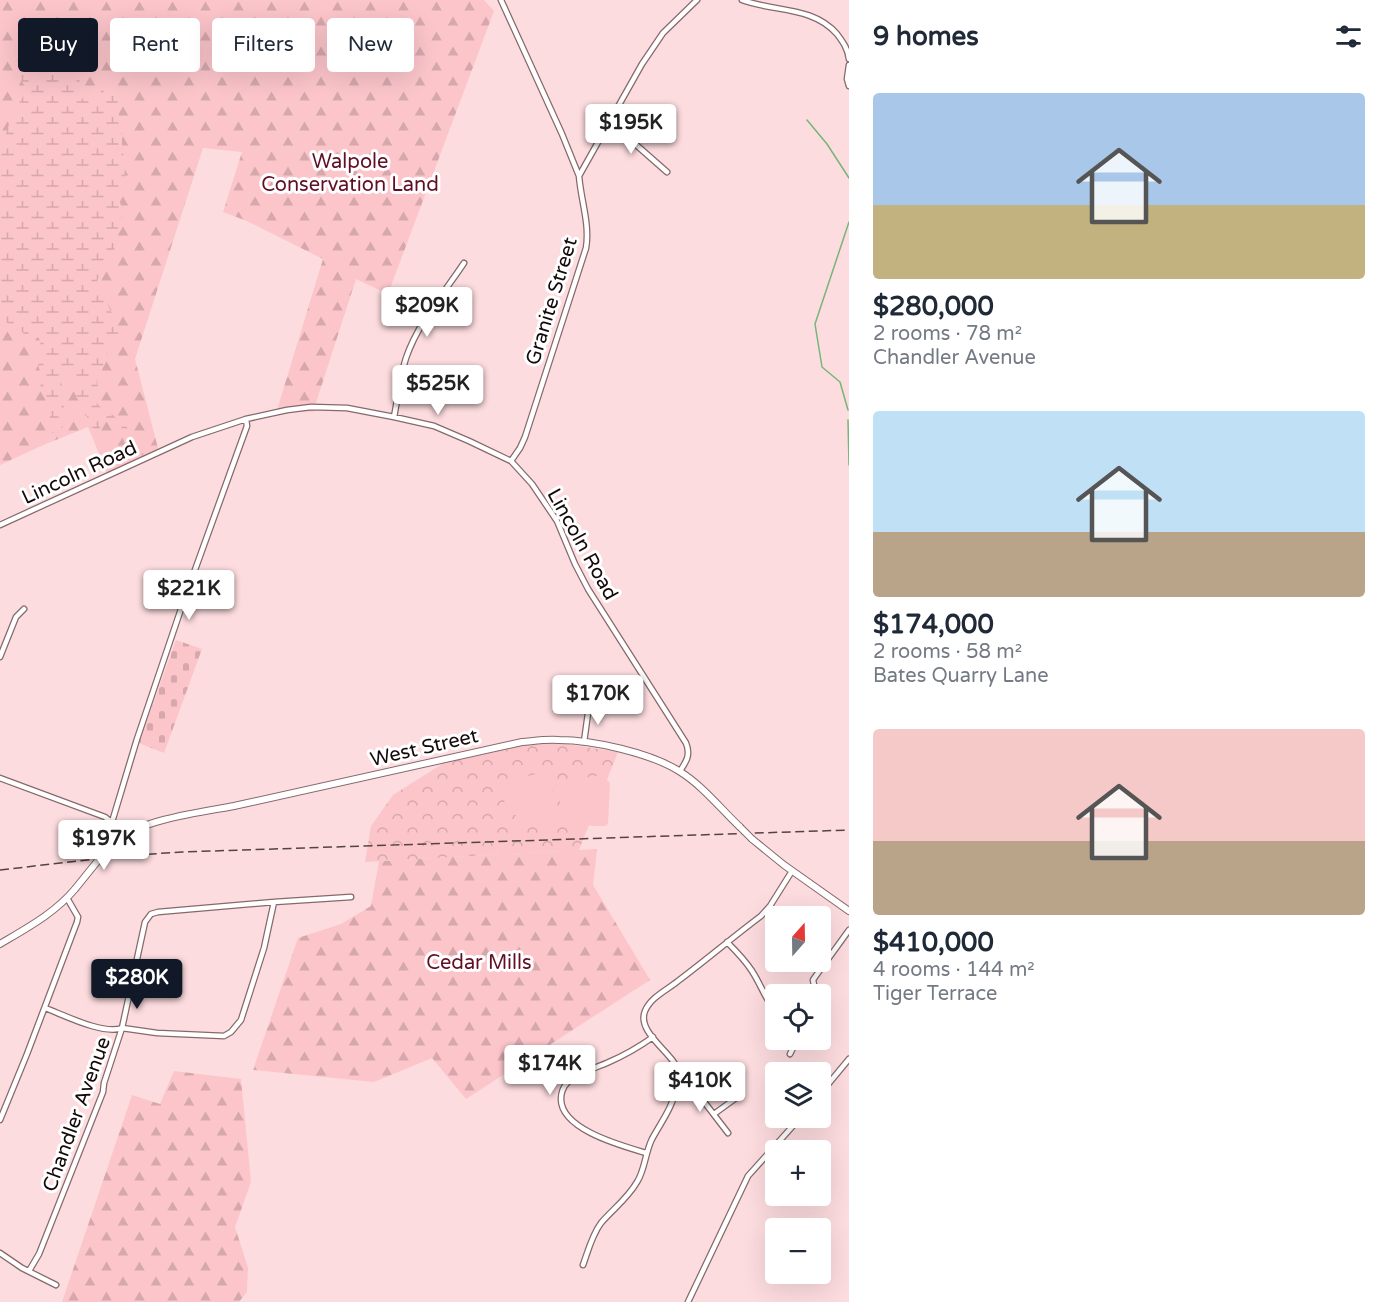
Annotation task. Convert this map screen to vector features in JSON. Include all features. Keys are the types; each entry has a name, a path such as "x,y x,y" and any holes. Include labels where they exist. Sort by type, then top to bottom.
{"main road":[{"name":"West Street","path":"0,944 46,916 68,898 119,838 149,824 522,742 557,740 584,742 620,749 653,758 680,771 752,839 792,871 849,911"}],"street":[{"name":"Granite Street","path":"501,0 579,176 588,228 586,248 525,437 511,461"},
{"path":"579,176 642,64 663,33 697,0"},
{"path":"742,0 818,19 841,39 849,59"},
{"path":"849,65 847,79 849,86"},
{"path":"609,121 667,172"},
{"path":"394,417 403,368 411,345 464,263"},
{"name":"Lincoln Road","path":"0,525 192,437 246,419 311,407 347,408 434,426 511,461 532,484 557,520 588,589 684,740 688,748 688,756 680,771"},
{"path":"112,822 137,739 247,426 246,419"},
{"path":"0,657 16,617 24,609"},
{"path":"584,742 589,706"},
{"path":"0,778 105,817 127,834"},
{"path":"583,1264 600,1225 628,1196 639,1180 651,1140 667,1116 676,1093 678,1076 675,1065 643,1021 647,1006 765,911 792,871"},
{"name":"Chandler Avenue","path":"29,1271 39,1254 103,1092 122,1028 145,922 152,914 158,912 351,897"},
{"path":"0,1120 45,1008 77,919 76,912 68,898"},
{"path":"45,1008 84,1024 108,1030 116,1031 122,1028 224,1036 231,1032 241,1020 264,948 274,902"},
{"path":"814,984 813,980 849,930"},
{"path":"727,942 753,973 765,997"},
{"path":"646,1153 594,1135 580,1126 567,1114 561,1104 561,1095 568,1082 579,1075 628,1053 654,1037"},
{"path":"790,1054 791,1050"},
{"path":"831,1081 849,1059"},
{"path":"677,1083 687,1084 694,1090 728,1133"},
{"path":"714,1114 736,1098"},
{"path":"688,1302 748,1176 791,1128"},
{"path":"0,1253 22,1268 56,1284"}],"green space":[{"name":"Walpole Conservation Land","path":"0,0 484,0 494,11 388,294 356,279 313,412 277,410 323,259 247,221 223,212 242,152 203,148 135,359 159,452 107,473 88,427 0,465"},
{"path":"19,72 71,72 80,79 77,95 84,100 98,102 105,84 113,87 118,98 117,108 122,128 125,163 124,185 119,198 123,214 117,231 118,240 109,263 96,283 102,289 117,321 119,335 114,346 104,357 103,368 97,379 96,402 116,417 136,437 144,454 137,462 132,460 118,427 102,419 100,429 91,427 82,404 76,397 76,379 68,372 61,379 58,395 66,414 65,424 57,434 50,430 47,426 50,410 38,379 40,371 38,365 43,354 39,338 28,338 19,329 7,323 0,304 0,143 6,134 11,116 14,115 28,89"},
{"path":"176,640 202,649 164,753 139,743"},
{"path":"524,741 560,743 618,752 579,850 365,862 371,826 393,795 458,754"},
{"path":"543,772 549,774 559,820 537,822 519,818 506,805 499,784"},
{"path":"602,775 610,783 608,824 593,826 569,817 561,803 557,782"},
{"name":"Cedar Mills","path":"597,849 593,885 650,980 466,1099 432,1058 374,1082 253,1070 298,938 341,924 371,906 379,861"},
{"path":"174,1071 241,1079 251,1182 235,1227 248,1268 247,1292 239,1302 62,1302 132,1095 160,1104"}],"waterway":[{"path":"807,120 827,144 849,178"},
{"path":"848,410 840,382 822,367 815,324 849,222"},
{"path":"848,420 849,465"}],"railway":[{"path":"0,870 121,856 182,852 849,830"}]}
